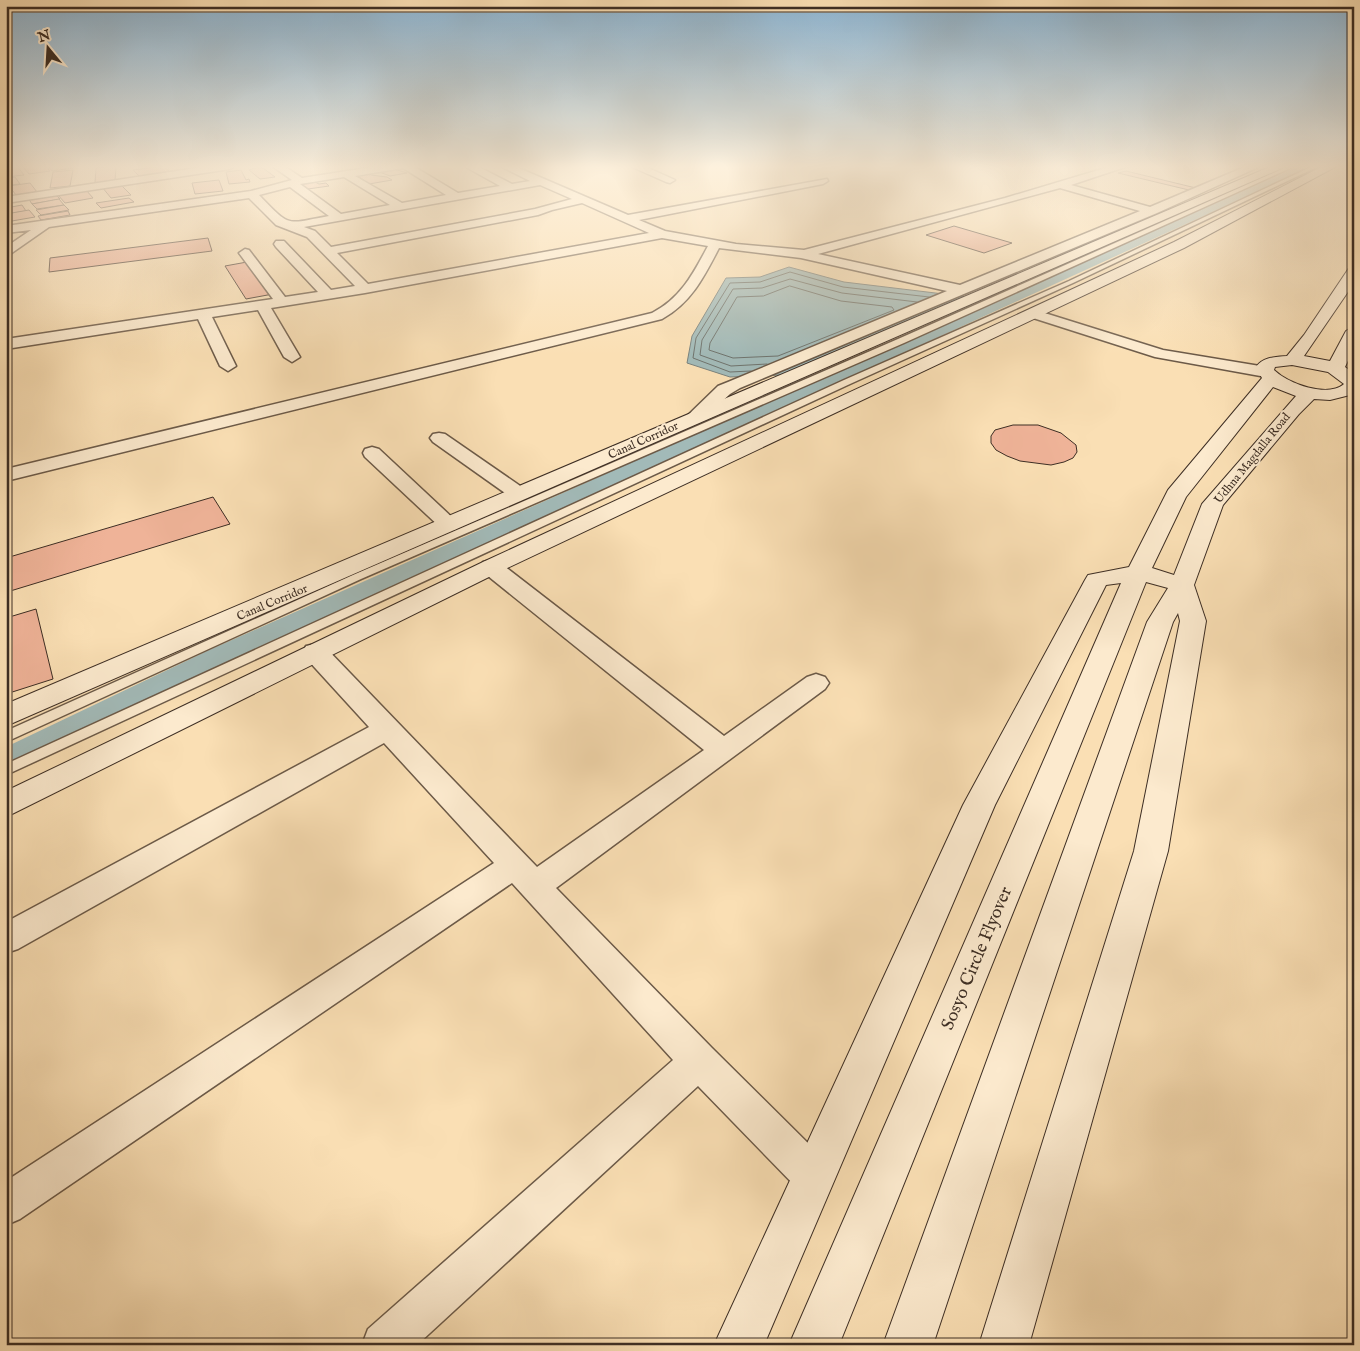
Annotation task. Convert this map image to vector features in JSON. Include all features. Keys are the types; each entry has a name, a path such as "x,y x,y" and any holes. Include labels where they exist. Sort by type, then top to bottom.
{"street":[{"path":"6,253 40,229"},
{"path":"294,229 311,234 339,229"},
{"path":"328,251 447,229"},
{"path":"650,229 662,234 715,244 804,254 962,290"},
{"path":"804,254 897,229"},
{"path":"694,418 724,390 734,385 1109,229"},
{"name":"Canal Corridor","path":"6,716 1135,229"},
{"path":"6,805 315,652 492,567 1035,314 1210,229"},
{"path":"311,234 365,289"},
{"path":"6,344 365,289 662,234"},
{"path":"280,244 328,295"},
{"path":"6,475 657,316 671,310 684,299 715,244"},
{"path":"245,253 282,302"},
{"path":"1292,360 1310,338 1354,270"},
{"path":"264,305 292,357"},
{"path":"203,314 228,366"},
{"path":"1035,314 1160,354 1268,375 1294,389 1317,393 1345,392 1351,389 1353,382 1335,369 1292,360 1270,363 1265,367 1268,375"},
{"path":"1335,369 1354,331"},
{"name":"Sosyo Circle Flyover","path":"814,1345 1124,610 1138,572 1176,495 1268,375"},
{"path":"1317,393 1354,409"},
{"name":"Udhna Magdalla Road","path":"1182,585 1213,504 1292,410 1317,393"},
{"path":"439,438 519,494"},
{"path":"372,453 449,525"},
{"path":"492,567 723,750"},
{"path":"739,1345 979,805 1097,580 1138,572 1182,585"},
{"path":"908,1345 1160,622 1182,585"},
{"path":"1004,1345 1151,851 1193,621 1182,585"},
{"path":"315,652 699,1061 814,1177"},
{"path":"6,1205 723,750 816,682"},
{"path":"6,939 387,729"},
{"path":"384,1345 699,1061"}],"lane":[{"path":"6,737 357,577 901,341 1152,229"},
{"path":"6,770 1183,229"}],"water":[{"path":"789,267 844,282 977,298 782,375 730,377 687,363 692,336 726,278 760,277"}],"building":[{"path":"945,229 964,229 1012,243 984,253 926,235"},
{"path":"208,238 212,251 49,272 50,258"},
{"path":"247,262 273,294 246,299 225,266"},
{"path":"1013,425 1038,425 1061,433 1076,445 1077,452 1073,458 1051,465 1020,461 1007,456 996,450 991,443 991,436 995,430"},
{"path":"213,497 230,524 7,592 6,558"},
{"path":"36,609 53,679 6,694 6,618"}],"waterway":[{"path":"6,759 216,657 1168,229"}]}
